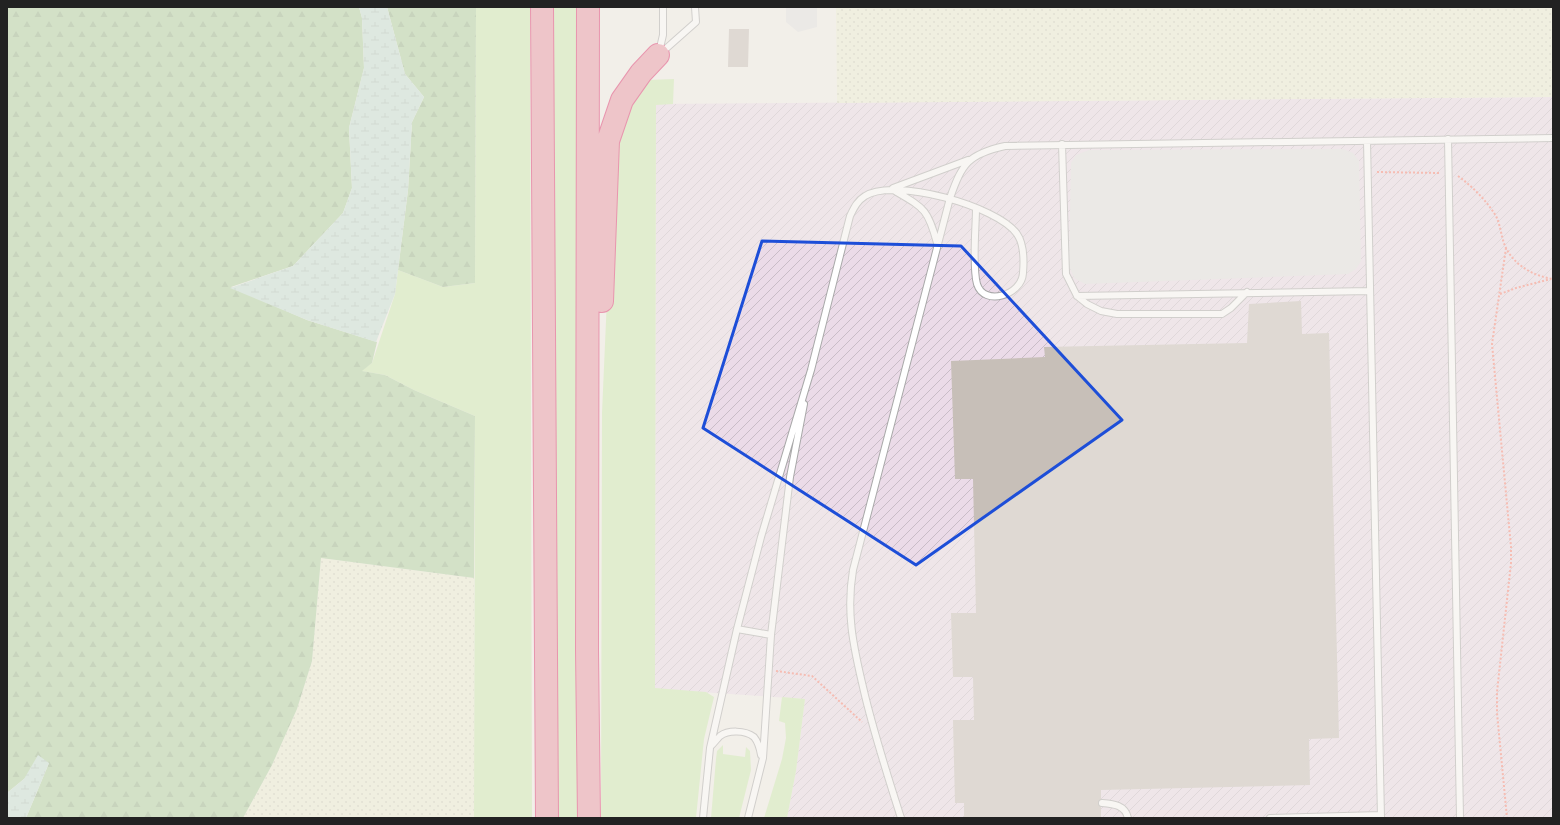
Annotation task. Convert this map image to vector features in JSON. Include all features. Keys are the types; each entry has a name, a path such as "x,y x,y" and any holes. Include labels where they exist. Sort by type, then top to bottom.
{"highway":[{"path":"542,7 547,818"},
{"path":"588,7 587,650 589,818"},
{"path":"587,650 596,567 598,396 608,141 622,100 641,73 658,55"}],"lane":[{"path":"658,55 663,35 663,7"},
{"path":"658,55 696,22 695,7"},
{"path":"703,818 710,748 737,629 761,537 811,370 850,216 857,203 865,196 892,189 968,160 988,150 1005,146 1553,138"},
{"path":"1448,139 1460,818"},
{"path":"1270,818 1381,817 1367,141"},
{"path":"1062,144 1066,274 1070,285 1077,296 1087,304 1101,311 1117,314 1222,314 1231,308 1248,292"},
{"path":"901,818 873,732 851,630 850,592 853,570 950,198 958,175 968,160"},
{"path":"892,189 950,198 976,208 1005,223 1017,234 1022,246 1024,274 1018,288 1008,294 993,297 983,292 978,286 976,274 976,208"},
{"path":"892,189 916,203 928,214 938,244"},
{"path":"1077,296 1370,291"},
{"path":"748,818 762,758 771,635 790,477 811,370"},
{"path":"737,629 771,635"},
{"path":"710,748 720,736 729,732 744,732 753,737 758,744 762,758"},
{"path":"588,790 592,818"},
{"path":"1102,803 1118,804 1127,813 1128,818"}],"path":[{"path":"1368,170 1449,173 1456,175 1471,186 1488,204 1497,218 1506,248 1516,262 1527,270 1540,276 1553,279"},
{"path":"1506,248 1492,344 1511,547 1510,570 1497,692 1497,713 1507,818"},
{"path":"1500,294 1516,288 1553,279"},
{"path":"769,669 812,676 873,732"}],"highlighted area":[{"path":"762,241 961,246 1122,420 916,565 703,428"}],"shaded area":[{"path":"786,7 817,7 817,27 798,32 786,22"},
{"path":"1553,97 1553,818 787,818 796,771 805,699 655,689 656,104"},
{"path":"1343,149 1353,153 1359,161 1361,261 1356,269 1348,274 1085,284 1074,278 1069,266 1071,163 1076,155 1089,150"}],"green space":[{"path":"7,7 359,7 362,18 364,68 349,128 352,188 343,213 293,266 231,287 307,320 377,342 372,363 362,371 385,375 414,390 475,416 474,578 321,558 312,661 297,709 272,765 243,818 26,818 49,763 24,779 7,793"},
{"path":"359,7 387,7 405,74 424,97 412,122 408,190 395,294 376,342 307,320 230,288 293,266 343,213 352,188 349,128 364,68 362,18"},
{"path":"387,7 476,7 475,283 443,287 398,270 408,190 412,122 424,97 405,74"},
{"path":"476,7 530,7 532,818 474,818 475,416 414,390 385,375 361,371 372,363 395,294 398,270 443,287 475,283"},
{"path":"550,7 579,7 582,818 554,818"},
{"path":"836,7 1553,7 1553,97 837,103"},
{"path":"674,79 673,104 656,105 655,688 706,692 714,697 704,739 696,818 601,818 602,413 613,160 623,117 647,80"},
{"path":"321,558 474,578 474,818 243,818 272,765 297,709 312,661"},
{"path":"782,697 805,699 796,771 787,818 764,818 782,759 786,738 785,723 779,721"},
{"path":"723,745 723,754 745,757 746,747 750,751 751,770 739,818 711,818 717,751"},
{"path":"38,755 49,763 26,818 7,818 7,793 24,779"}],"building":[{"path":"729,29 749,29 748,67 728,67"},
{"path":"1301,301 1302,334 1329,333 1339,738 1309,739 1310,785 1101,790 1101,799 1098,803 1101,807 1101,818 964,818 964,803 955,803 953,720 974,720 973,677 953,677 951,613 976,613 973,479 955,479 951,361 1045,357 1044,347 1247,343 1249,304"}]}
